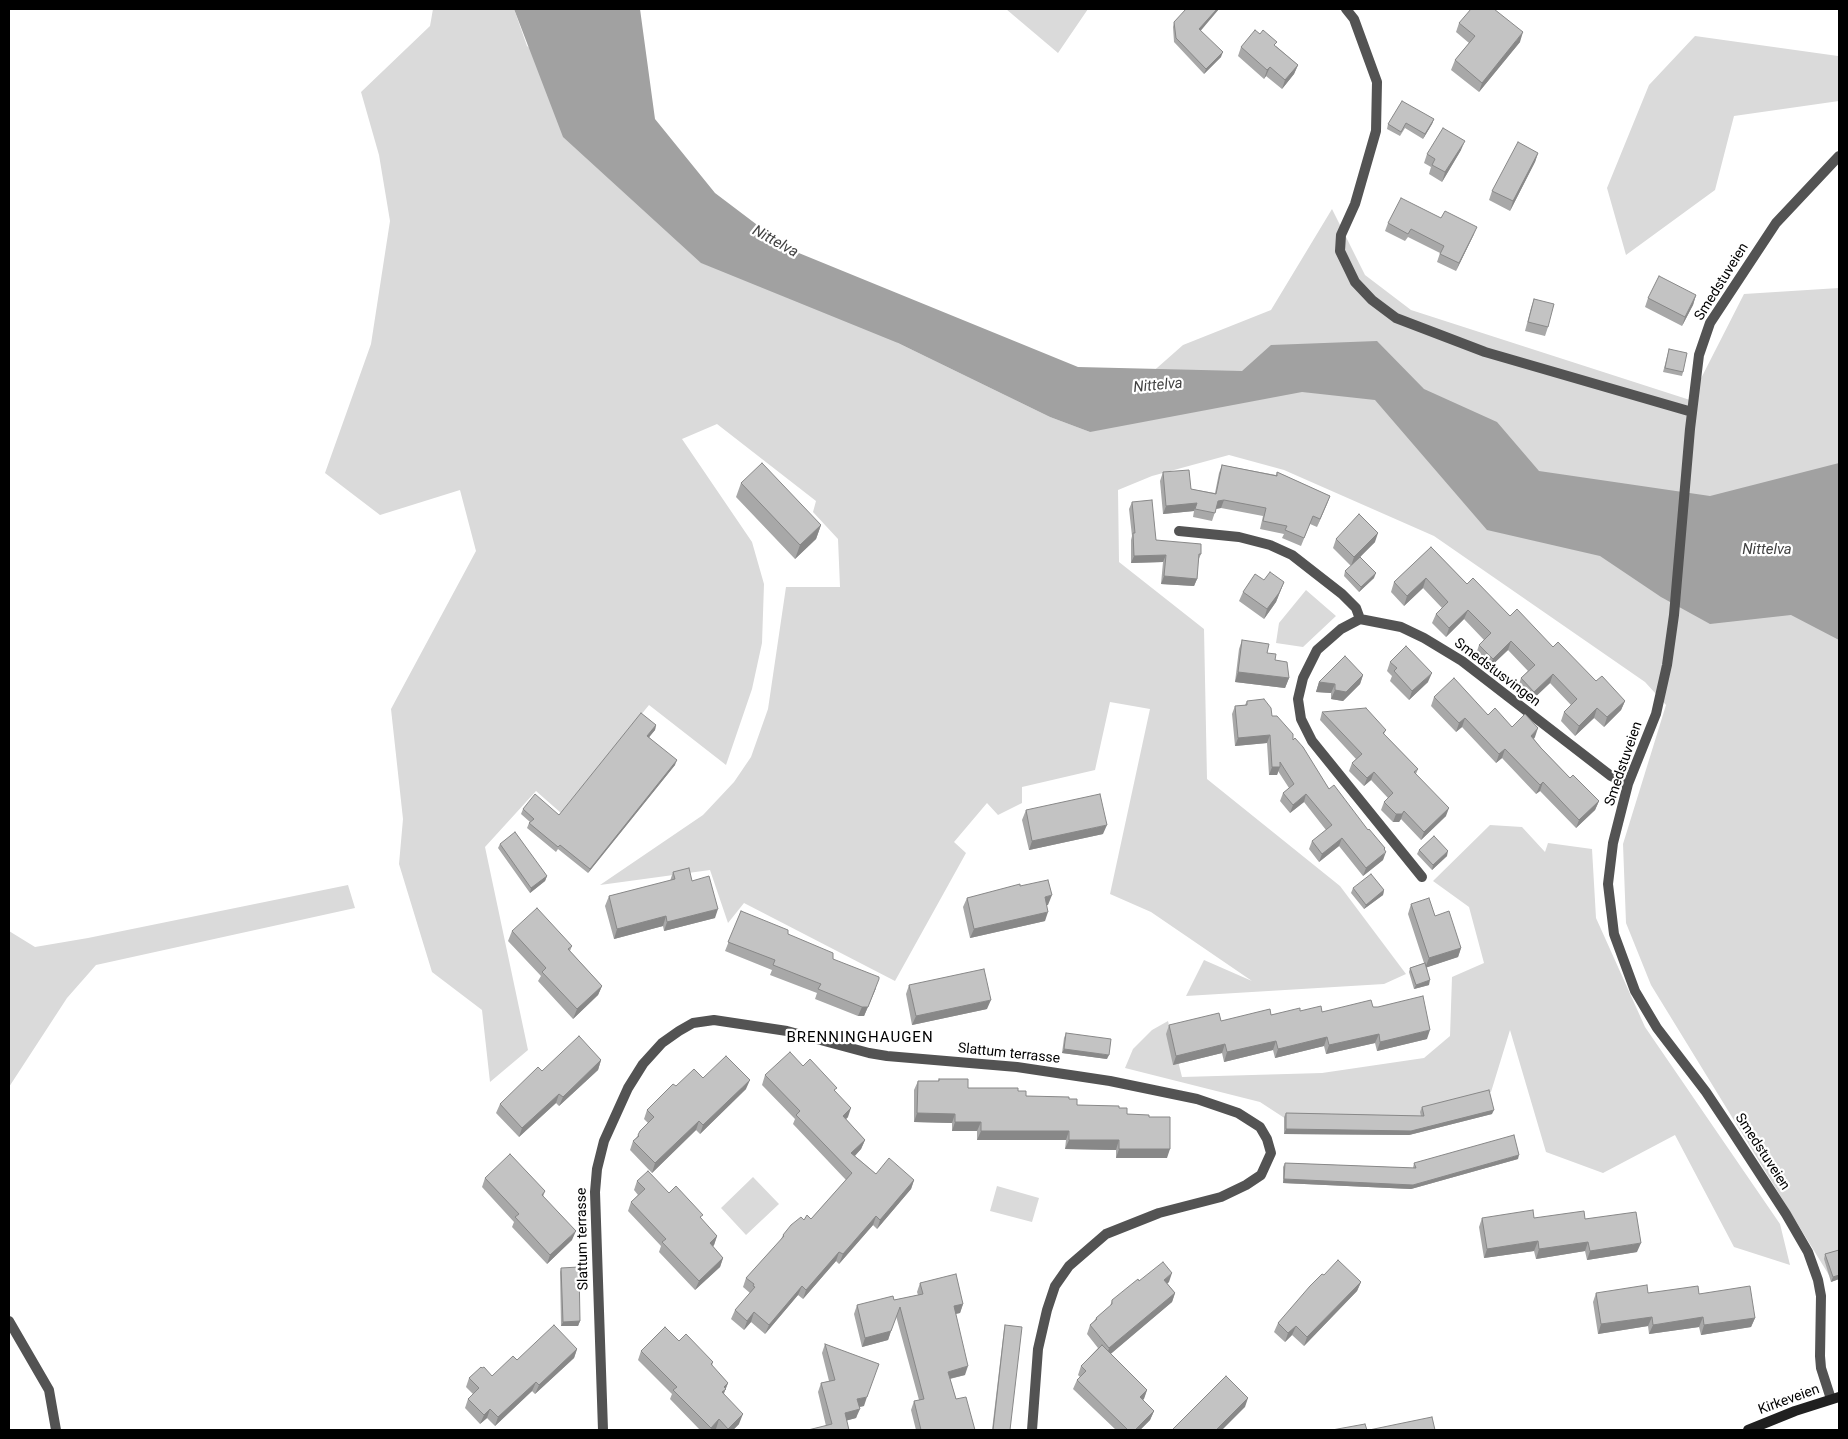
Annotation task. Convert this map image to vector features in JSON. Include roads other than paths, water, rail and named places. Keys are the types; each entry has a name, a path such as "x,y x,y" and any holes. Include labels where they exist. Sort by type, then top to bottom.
{"main road":[{"name":"Kirkeveien","path":"1748,1430 1795,1411 1835,1398"}],"street":[{"path":"1346,9 1354,19 1377,82 1376,131 1355,204 1341,235 1340,243 1340,251 1355,282 1372,300 1396,318 1432,332 1485,352 1692,412"},
{"name":"Smedstuveien","path":"1835,1398 1820,1362 1821,1296 1818,1280 1808,1252 1730,1128 1706,1092 1657,1028 1635,991 1614,934 1608,884 1613,843 1628,784 1656,714 1667,665 1674,615 1690,429 1699,355 1710,324 1776,223 1839,156"},
{"path":"1179,531 1239,537 1270,546 1292,556 1342,594 1356,608 1360,619 1341,629 1317,650 1303,678 1298,699 1301,720 1312,741 1422,877"},
{"name":"Smedstusvingen","path":"1360,619 1401,627 1424,638 1462,661 1611,776 1628,784"},
{"name":"Slattum terrasse","path":"603,1430 595,1192 597,1169 604,1141 628,1088 643,1064 662,1043 693,1023 714,1020 787,1031 869,1054 1017,1067 1110,1081 1197,1100 1238,1113 1260,1127 1267,1139 1271,1152 1261,1175 1246,1185 1220,1197 1159,1213 1106,1234 1069,1266 1055,1286 1038,1349 1032,1430"},
{"path":"9,1321 49,1390 56,1430"}],"water":[{"name":"Nittelva","path":"514,9 640,9 655,119 715,193 789,249 1078,367 1242,371 1271,345 1377,341 1424,389 1497,422 1539,471 1710,496 1839,463 1839,640 1791,615 1710,624 1661,597 1600,556 1487,530 1375,400 1302,392 1090,432 1050,417 898,343 701,263 563,137"}],"district":[{"name":"BRENNINGHAUGEN","path":"860,1038"}]}
